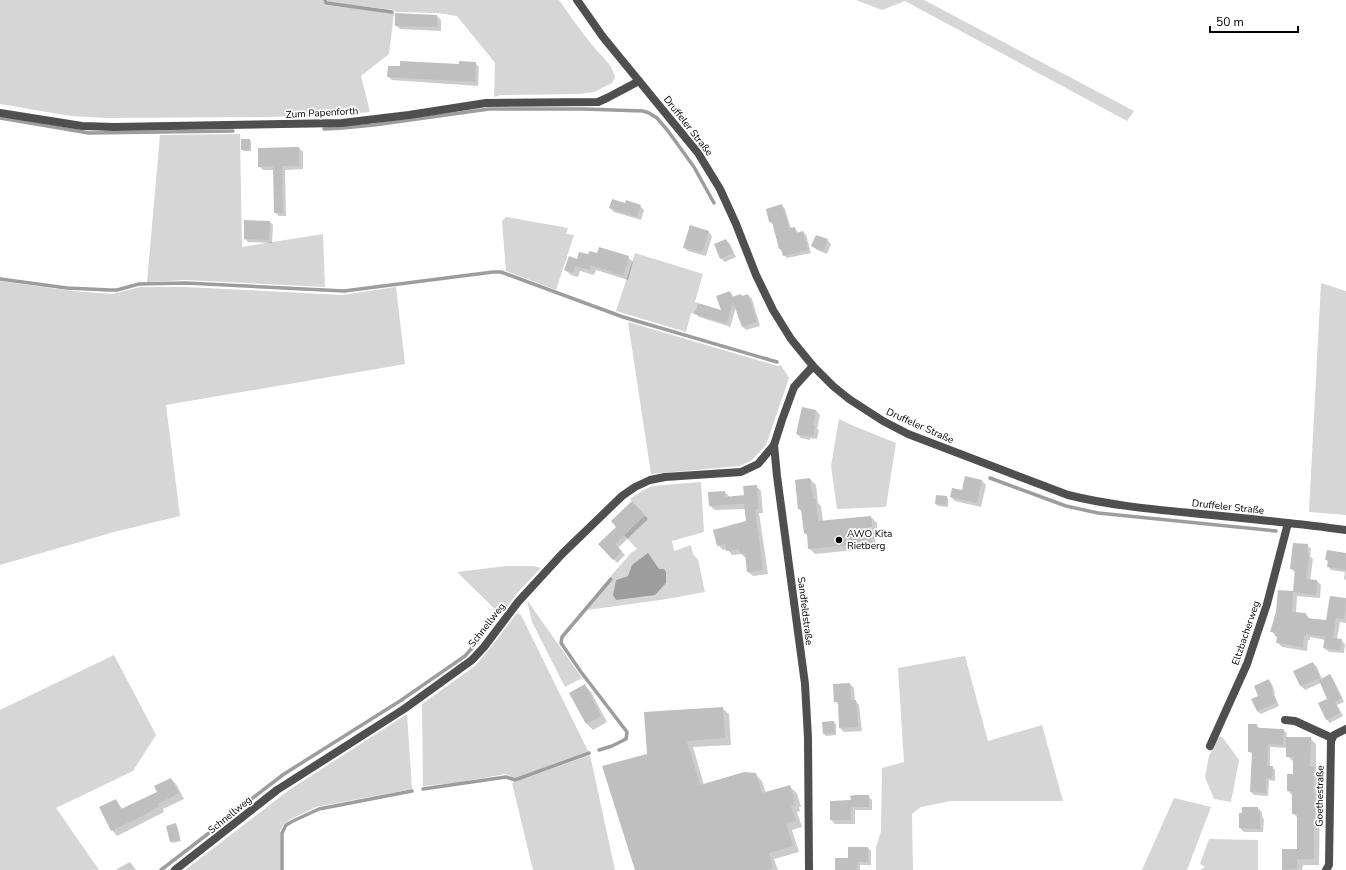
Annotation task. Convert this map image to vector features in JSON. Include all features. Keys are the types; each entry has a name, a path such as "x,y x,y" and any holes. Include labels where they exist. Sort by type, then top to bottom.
{"street":[{"name":"Druffeler Straße","path":"577,0 603,37 698,153 720,189 736,224 756,275 773,310 791,339 813,366 833,386 849,399 883,421 908,434 1068,495 1128,507 1346,530"},
{"name":"Zum Papenforth","path":"0,112 82,126 114,127 342,123 409,115 486,103 598,102 639,81"},
{"name":"Sandfeldstraße","path":"809,870 808,738 805,684 774,445 794,386 813,366"},
{"name":"Schnellweg","path":"175,870 277,790 404,709 472,660 484,647 518,602 562,554 622,496 650,480 665,477 741,472 758,464 774,445"},
{"name":"Eltzbacherweg","path":"1210,746 1246,664 1267,604 1288,523"},
{"path":"1285,720 1295,721 1332,738 1334,735 1346,729"},
{"name":"Goethestraße","path":"1330,868 1332,738"}],"shaded area":[{"path":"0,0 323,0 325,5 394,13 389,54 361,76 370,112 335,115 267,117 107,118 71,116 0,104"},
{"path":"328,0 559,0 609,64 615,77 612,83 594,92 580,94 501,95 494,97 495,63 457,16 438,13 396,12 394,10 327,2"},
{"path":"856,0 924,0 1134,111 1127,121 905,1 882,10"},
{"path":"240,134 242,247 323,234 325,287 186,280 147,282 160,135"},
{"path":"506,217 568,228 566,234 574,235 556,290 506,271 502,221"},
{"path":"635,253 703,274 695,302 698,303 694,314 691,313 686,332 616,311"},
{"path":"0,281 73,291 113,294 140,287 185,287 342,295 396,287 405,364 166,405 180,516 114,532 0,565"},
{"path":"1321,283 1346,291 1346,515 1309,512"},
{"path":"628,322 778,366 781,365 789,378 766,445 752,460 740,466 651,474"},
{"path":"839,419 896,443 886,507 837,509 831,466"},
{"path":"701,482 704,532 672,541 674,551 691,545 693,554 698,560 705,592 587,610 613,579 610,577 631,553 637,549 624,535 645,515 630,499 652,486","holes":["628,576 666,583 660,589 616,580"]},
{"path":"648,553 659,569 664,569 666,572 666,583 655,595 616,600 613,595 616,580 628,576 632,565"},
{"path":"506,566 533,566 541,568 518,592 501,615 457,572"},
{"path":"527,600 582,678 565,687 532,622"},
{"path":"517,613 521,615 588,751 515,779 506,774 455,783 423,786 422,704 475,666"},
{"path":"114,655 156,735 133,771 56,808 99,870 0,870 0,710"},
{"path":"965,656 988,741 1042,725 1063,801 951,801 921,807 912,814 913,870 876,870 876,847 881,831 882,768 904,762 898,668"},
{"path":"407,714 412,789 316,807 291,819 284,824 280,831 280,870 185,870 289,790"},
{"path":"1219,736 1223,738 1239,760 1231,802 1214,799 1205,777 1209,756"},
{"path":"590,755 615,870 533,870 512,783"},
{"path":"1174,798 1211,807 1187,870 1142,870"},
{"path":"1209,839 1258,840 1258,870 1200,870 1205,867 1200,864"}],"building":[{"path":"395,13 437,15 437,27 395,26"},
{"path":"400,61 459,64 459,61 476,62 475,82 387,77 388,66 400,66"},
{"path":"241,139 250,139 250,150 241,150"},
{"path":"299,147 299,166 282,166 283,213 274,213 273,166 258,167 258,148"},
{"path":"612,199 625,203 626,200 641,205 637,217 609,208"},
{"path":"782,204 789,228 795,227 796,233 803,231 808,250 783,256 781,249 779,249 772,222 769,222 766,209"},
{"path":"244,220 270,221 269,240 244,239"},
{"path":"690,225 709,231 702,252 683,248"},
{"path":"816,235 828,239 823,251 811,246"},
{"path":"726,239 733,253 720,259 714,244"},
{"path":"599,247 629,256 623,276 591,265 589,270 575,266 573,273 564,270 569,256 577,259 579,252 588,254 590,251 597,253"},
{"path":"730,291 732,297 741,294 742,296 748,294 757,322 742,327 733,302 726,325 725,323 694,314 698,303 721,310 716,296"},
{"path":"802,407 816,410 813,425 815,425 813,436 796,434"},
{"path":"965,476 982,480 977,503 950,497 952,488 962,490"},
{"path":"810,478 813,499 816,499 818,521 871,516 872,527 869,527 871,543 808,549 807,533 804,533 801,509 798,509 795,480"},
{"path":"757,485 758,509 755,509 763,570 747,572 745,554 740,554 739,549 726,551 725,544 717,546 713,530 746,521 744,504 709,506 708,492 725,491 725,497 744,495 743,486"},
{"path":"936,495 947,496 946,505 935,504"},
{"path":"632,501 645,515 615,544 622,551 613,560 598,544 616,527 611,521"},
{"path":"1293,543 1308,544 1307,553 1309,554 1306,579 1317,580 1316,595 1293,592 1292,612 1306,613 1306,618 1326,620 1330,596 1346,598 1344,619 1336,618 1333,638 1342,639 1340,650 1323,648 1325,637 1306,634 1306,636 1304,636 1303,647 1276,643 1277,636 1275,636 1275,632 1270,632 1276,612 1278,590 1293,591 1295,569 1290,569"},
{"path":"1327,550 1346,553 1346,570 1327,567 1328,560 1325,560"},
{"path":"1313,662 1320,678 1300,686 1293,671"},
{"path":"1330,674 1342,698 1335,702 1340,713 1326,720 1318,703 1327,699 1319,680"},
{"path":"1269,679 1273,690 1271,690 1277,702 1257,711 1251,699 1258,696 1254,686"},
{"path":"850,683 851,700 856,700 858,727 839,728 838,702 834,702 833,684"},
{"path":"585,684 601,716 586,724 569,693"},
{"path":"723,707 725,738 687,741 700,785 744,772 756,773 762,793 790,785 795,801 793,801 795,805 791,806 796,821 786,823 793,846 769,853 773,868 767,870 635,870 602,766 647,754 644,712"},
{"path":"834,721 835,733 823,734 822,722"},
{"path":"1248,724 1257,724 1257,728 1284,729 1283,745 1268,744 1267,766 1273,766 1272,778 1266,778 1266,793 1250,792 1252,752 1248,752"},
{"path":"1286,737 1311,737 1310,767 1314,767 1314,774 1311,776 1314,776 1313,793 1315,793 1314,859 1297,859 1297,869 1282,870 1282,849 1297,849 1297,814 1292,814 1292,791 1287,791 1287,774 1293,774 1293,757 1286,757"},
{"path":"171,778 179,793 158,804 159,806 144,815 111,831 99,807 116,799 121,809 157,792 154,786"},
{"path":"869,795 869,807 851,807 851,820 830,820 830,801 851,800 850,796"},
{"path":"1242,807 1258,807 1258,813 1260,813 1260,829 1239,828 1239,813 1242,813"},
{"path":"176,823 180,840 170,842 166,826"},
{"path":"848,847 868,847 868,862 857,862 857,870 835,870 835,858 848,858"}],"waterway":[{"path":"325,0 326,3 392,12"},
{"path":"324,129 374,125 489,109 584,109 643,111 657,118 668,131 694,167 714,203"},
{"path":"0,118 89,133 233,131"},
{"path":"0,279 67,288 110,290 117,290 139,284 186,283 344,291 501,272 623,317 777,362"},
{"path":"990,478 1066,506 1098,513 1276,531"},
{"path":"599,750 612,746 626,739 627,732 581,672 561,643 562,637 611,579"},
{"path":"161,870 284,774 400,701 465,656 497,615"},
{"path":"423,789 506,777 515,780 589,753"},
{"path":"282,870 282,833 286,825 319,809 412,791"}],"place":[{"name":"AWO Kita Rietberg","path":"839,540"}]}
